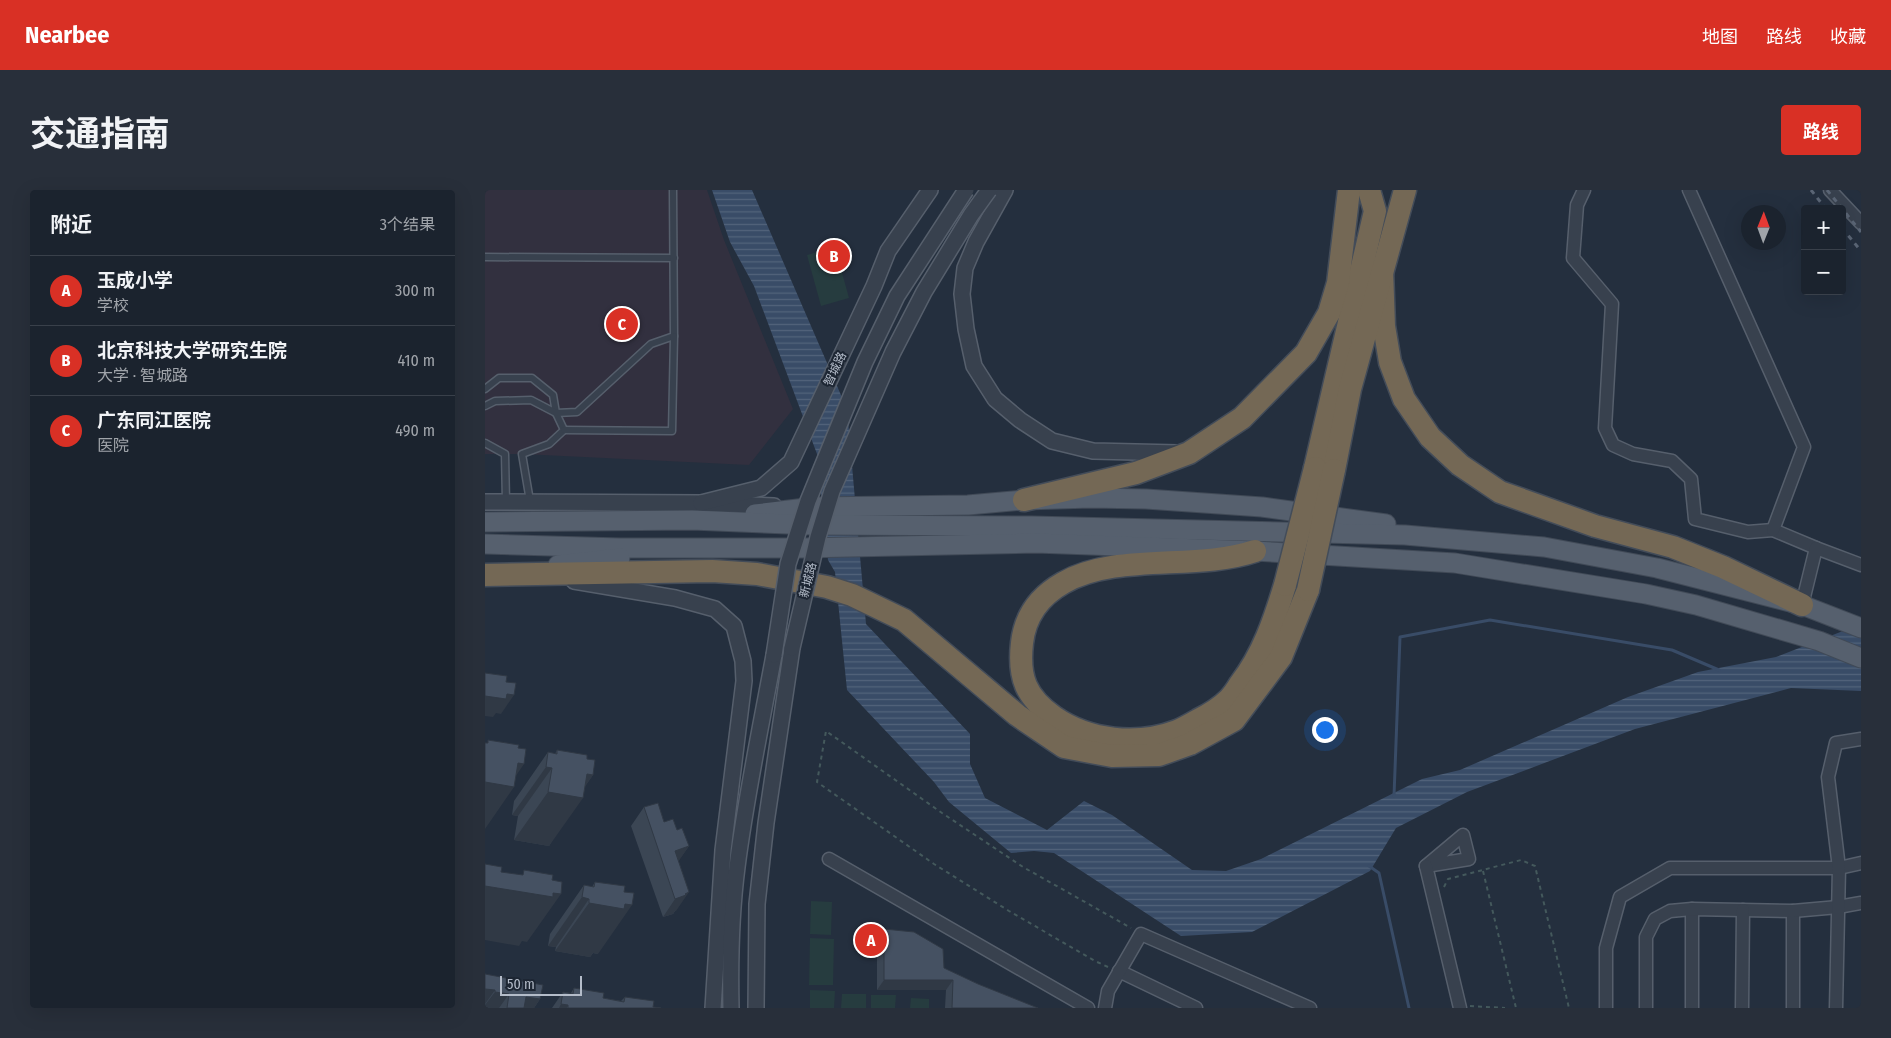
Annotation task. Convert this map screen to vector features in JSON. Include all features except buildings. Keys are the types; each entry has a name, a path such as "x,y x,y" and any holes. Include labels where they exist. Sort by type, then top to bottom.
{"highway":[{"path":"1023,500 1136,473 1189,453 1242,418 1306,353 1329,313 1339,283 1349,190"},
{"path":"485,575 712,571 757,574 827,587 853,595 904,620 1017,714 1064,747 1112,756 1159,755 1190,744 1234,720 1281,657 1307,590 1325,469 1375,211 1369,190"},
{"path":"1255,550 1241,556 1216,560 1096,569 1063,583 1039,600 1028,617 1020,659 1025,685 1039,706 1066,724 1096,736 1132,739 1151,738 1177,731 1206,716 1229,699 1251,670 1271,630 1350,389 1405,190"},
{"path":"1382,269 1384,326 1390,362 1404,399 1430,437 1460,465 1500,492 1595,526 1673,547 1802,605"}],"main road":[{"path":"485,522 692,520 814,516 861,508 968,505 1023,500 1146,499 1263,507 1544,547 1657,568 1802,605 1861,628"},
{"path":"814,516 879,526 1032,526 1405,535 1544,547"},
{"path":"485,544 620,548 803,548 1036,542 1255,550 1455,563 1646,594 1696,605 1819,641 1861,658"},
{"path":"485,575 703,548"}],"street":[{"name":"智城路","path":"701,503 761,488 791,462 874,286 888,251 931,190"},
{"name":"新城路","path":"731,1008 730,952 737,868 754,759 775,655 788,564 808,501 865,362 897,296 966,190"},
{"name":"新城路","path":"756,1008 757,904 766,823 792,648 832,491 893,352 924,292 971,215 989,190"},
{"path":"1005,190 976,242 965,268 962,294 974,366 995,399 1020,420 1053,441 1093,451 1189,453"},
{"path":"1584,190 1577,205 1573,258 1612,304 1605,428 1613,445 1633,454 1672,462 1691,479 1695,519 1748,532 1773,530 1861,565"},
{"path":"1689,190 1804,447 1773,530"},
{"path":"1830,190 1861,223"},
{"path":"485,502 701,503 814,516"},
{"path":"1802,605 1816,548"},
{"path":"485,575 574,582 675,598 715,609 733,626 743,660 744,681 723,850 713,1008"},
{"path":"1836,1008 1839,868 1829,776 1836,743 1861,739"},
{"path":"829,859 1088,1008"},
{"path":"1606,1008 1606,948 1620,897 1670,868 1839,868 1861,863"},
{"path":"1426,866 1464,1007"},
{"path":"1646,1008 1646,937 1655,919 1670,911 1692,909 1793,911 1861,903"},
{"path":"1692,909 1693,1008"},
{"path":"1741,1008 1743,910"},
{"path":"1793,911 1793,1008"},
{"path":"1105,1008 1108,991 1141,934 1310,1008"},
{"path":"1119,971 1196,1008"}],"lane":[{"path":"530,501 522,454 549,444 565,430 672,431 674,336 673,190"},
{"path":"485,257 673,258"},
{"path":"485,406 495,401 531,400 556,413 577,412 651,344 674,336"},
{"path":"485,389 499,378 532,378 553,395 556,413 565,430"},
{"path":"485,443 505,454 506,502"}],"path":[{"path":"1119,971 1095,961 935,864 817,782 826,731 942,813 1023,867 1141,934"},
{"path":"1441,894 1448,879 1521,860 1535,866 1569,1008"},
{"path":"1483,871 1517,1008"},
{"path":"1464,1007 1505,1008"}],"shaded area":[{"path":"485,190 707,190 724,240 793,409 749,465 522,454 485,454"}],"green space":[{"path":"835,247 849,298 821,306 807,255"},
{"path":"811,901 832,902 831,935 810,934"},
{"path":"810,938 834,939 833,985 809,985"},
{"path":"810,990 835,991 834,1008 810,1008"},
{"path":"842,994 866,994 866,1008 841,1008"},
{"path":"871,995 896,995 895,1008 871,1008"},
{"path":"911,998 929,999 929,1008 910,1008"}],"water":[{"path":"712,190 752,190 847,409 866,624 970,734 970,764 985,798 1047,830 1084,801 1112,815 1192,870 1226,871 1261,859 1422,779 1460,770 1628,697 1698,672 1776,657 1861,624 1861,691 1791,688 1635,729 1467,792 1396,828 1370,871 1252,932 1181,936 1054,853 1034,851 1011,853 949,802 934,782 847,690 835,572 828,560 817,454 754,286 730,242"}],"waterway":[{"path":"1394,796 1400,637 1490,620 1672,650 1719,670"},
{"path":"1369,866 1379,873 1409,1008"}],"railway":[{"path":"1811,190 1823,205"},
{"path":"1827,190 1861,232"},
{"path":"1846,233 1861,251"}],"place":[{"name":"北京科技大学研究生院","path":"834,256"},
{"name":"广东同江医院","path":"622,324"},
{"name":"玉成小学","path":"871,940"}]}
